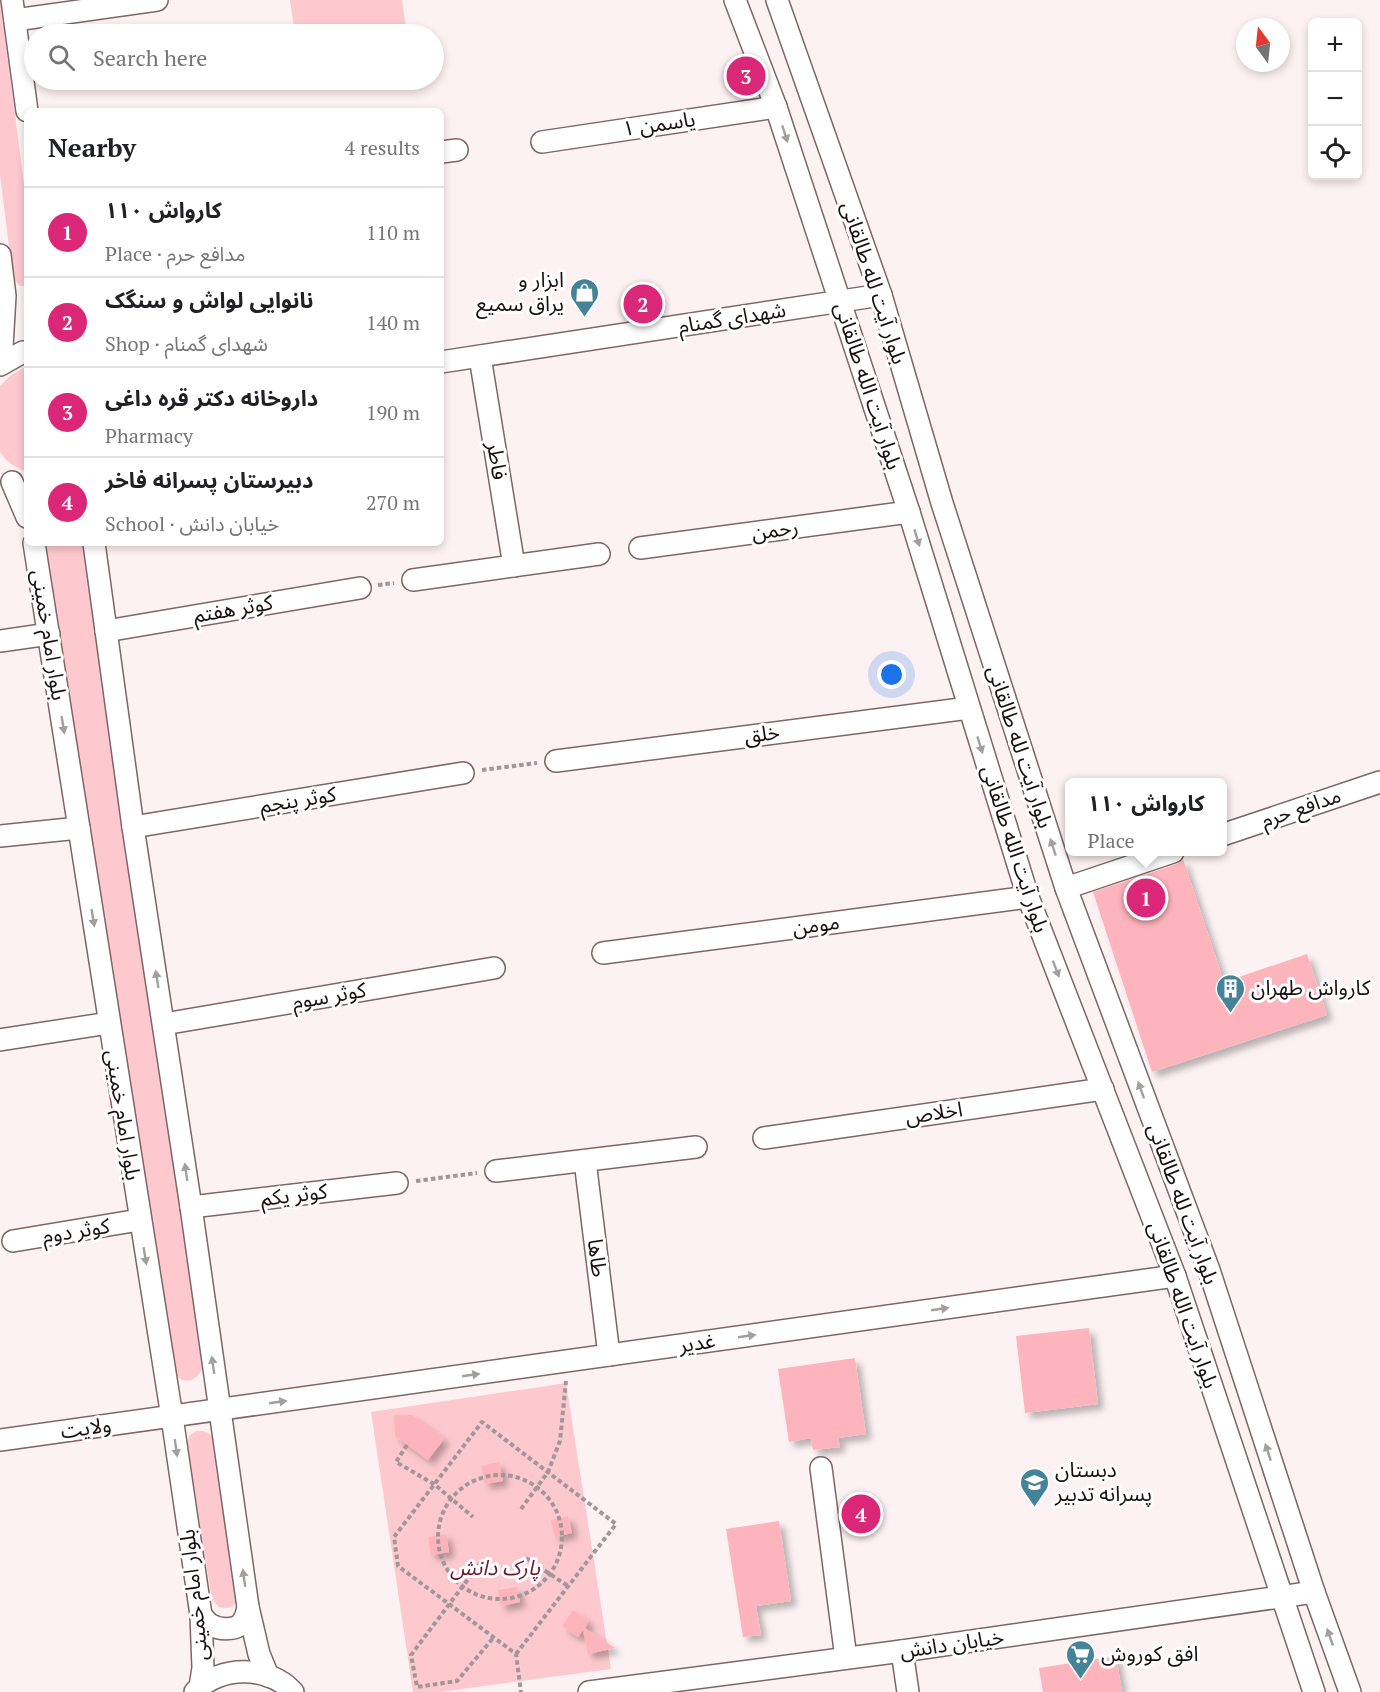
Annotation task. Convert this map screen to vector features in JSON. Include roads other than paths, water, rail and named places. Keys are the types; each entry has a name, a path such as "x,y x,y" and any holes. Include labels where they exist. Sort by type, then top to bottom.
{"street":[{"path":"24,88 14,10 157,0"},
{"name":"بلوار آیت الله طالقانی","path":"735,0 776,107 909,512 1028,897 1175,1276 1314,1692"},
{"name":"بلوار آیت لله طالقانی","path":"777,0 881,295 942,503 1066,888 1209,1270 1314,1592 1350,1692"},
{"path":"24,90 27,108"},
{"name":"یاسمن ۱","path":"542,141 776,107"},
{"path":"0,255 5,296 1,364 24,352"},
{"name":"شهدای گمنام","path":"444,363 881,295"},
{"name":"فاطر","path":"480,357 514,566"},
{"path":"13,481 24,509"},
{"name":"رحمن","path":"640,548 909,512"},
{"name":"بلوار امام خمینی","path":"34,546 139,1220 172,1417 201,1615 203,1658 197,1690"},
{"path":"94,546 133,827 164,1024 248,1607 257,1645 268,1676"},
{"path":"413,580 599,554"},
{"name":"کوثر هفتم","path":"106,631 360,588"},
{"path":"0,641 49,634"},
{"name":"خلق","path":"556,761 969,708"},
{"name":"کوثر پنجم","path":"133,827 463,773"},
{"name":"مدافع حرم","path":"1227,833 1380,782"},
{"path":"0,836 79,828"},
{"path":"1066,888 1161,856"},
{"name":"مومن","path":"603,953 1028,897"},
{"name":"کوثر سوم","path":"164,1024 494,968"},
{"path":"0,1040 109,1023"},
{"name":"اخلاص","path":"764,1138 1103,1089"},
{"path":"496,1171 696,1147"},
{"name":"طاها","path":"585,1161 609,1355"},
{"name":"کوثر یکم","path":"191,1208 397,1183"},
{"name":"کوثر دوم","path":"13,1241 139,1220"},
{"name":"غدیر","path":"220,1410 1175,1276"},
{"name":"ولایت","path":"0,1440 220,1410"},
{"path":"821,1468 846,1658"},
{"name":"خیابان دانش","path":"589,1692 902,1651 1314,1592"},
{"path":"201,1615 209,1625 228,1629 239,1626 244,1621 248,1607"},
{"path":"902,1651 908,1692"},
{"path":"197,1690 221,1676 232,1672 244,1672 268,1676 293,1692"}],"place":[{"name":"داروخانه دکتر قره داغی","path":"746,76"},
{"name":"نانوایی لواش و سنگک","path":"643,304"},
{"name":"ابزار و يراق سميع","path":"585,318"},
{"name":"کارواش ۱۱۰","path":"1146,898"},
{"name":"کارواش طهران","path":"1230,1014"},
{"name":"دبستان پسرانه تدبیر","path":"1034,1508"},
{"name":"دبیرستان پسرانه فاخر","path":"861,1514"},
{"name":"افق کوروش","path":"1080,1680"}],"park label":[{"name":"پارک دانش","path":"495,1568"}]}
